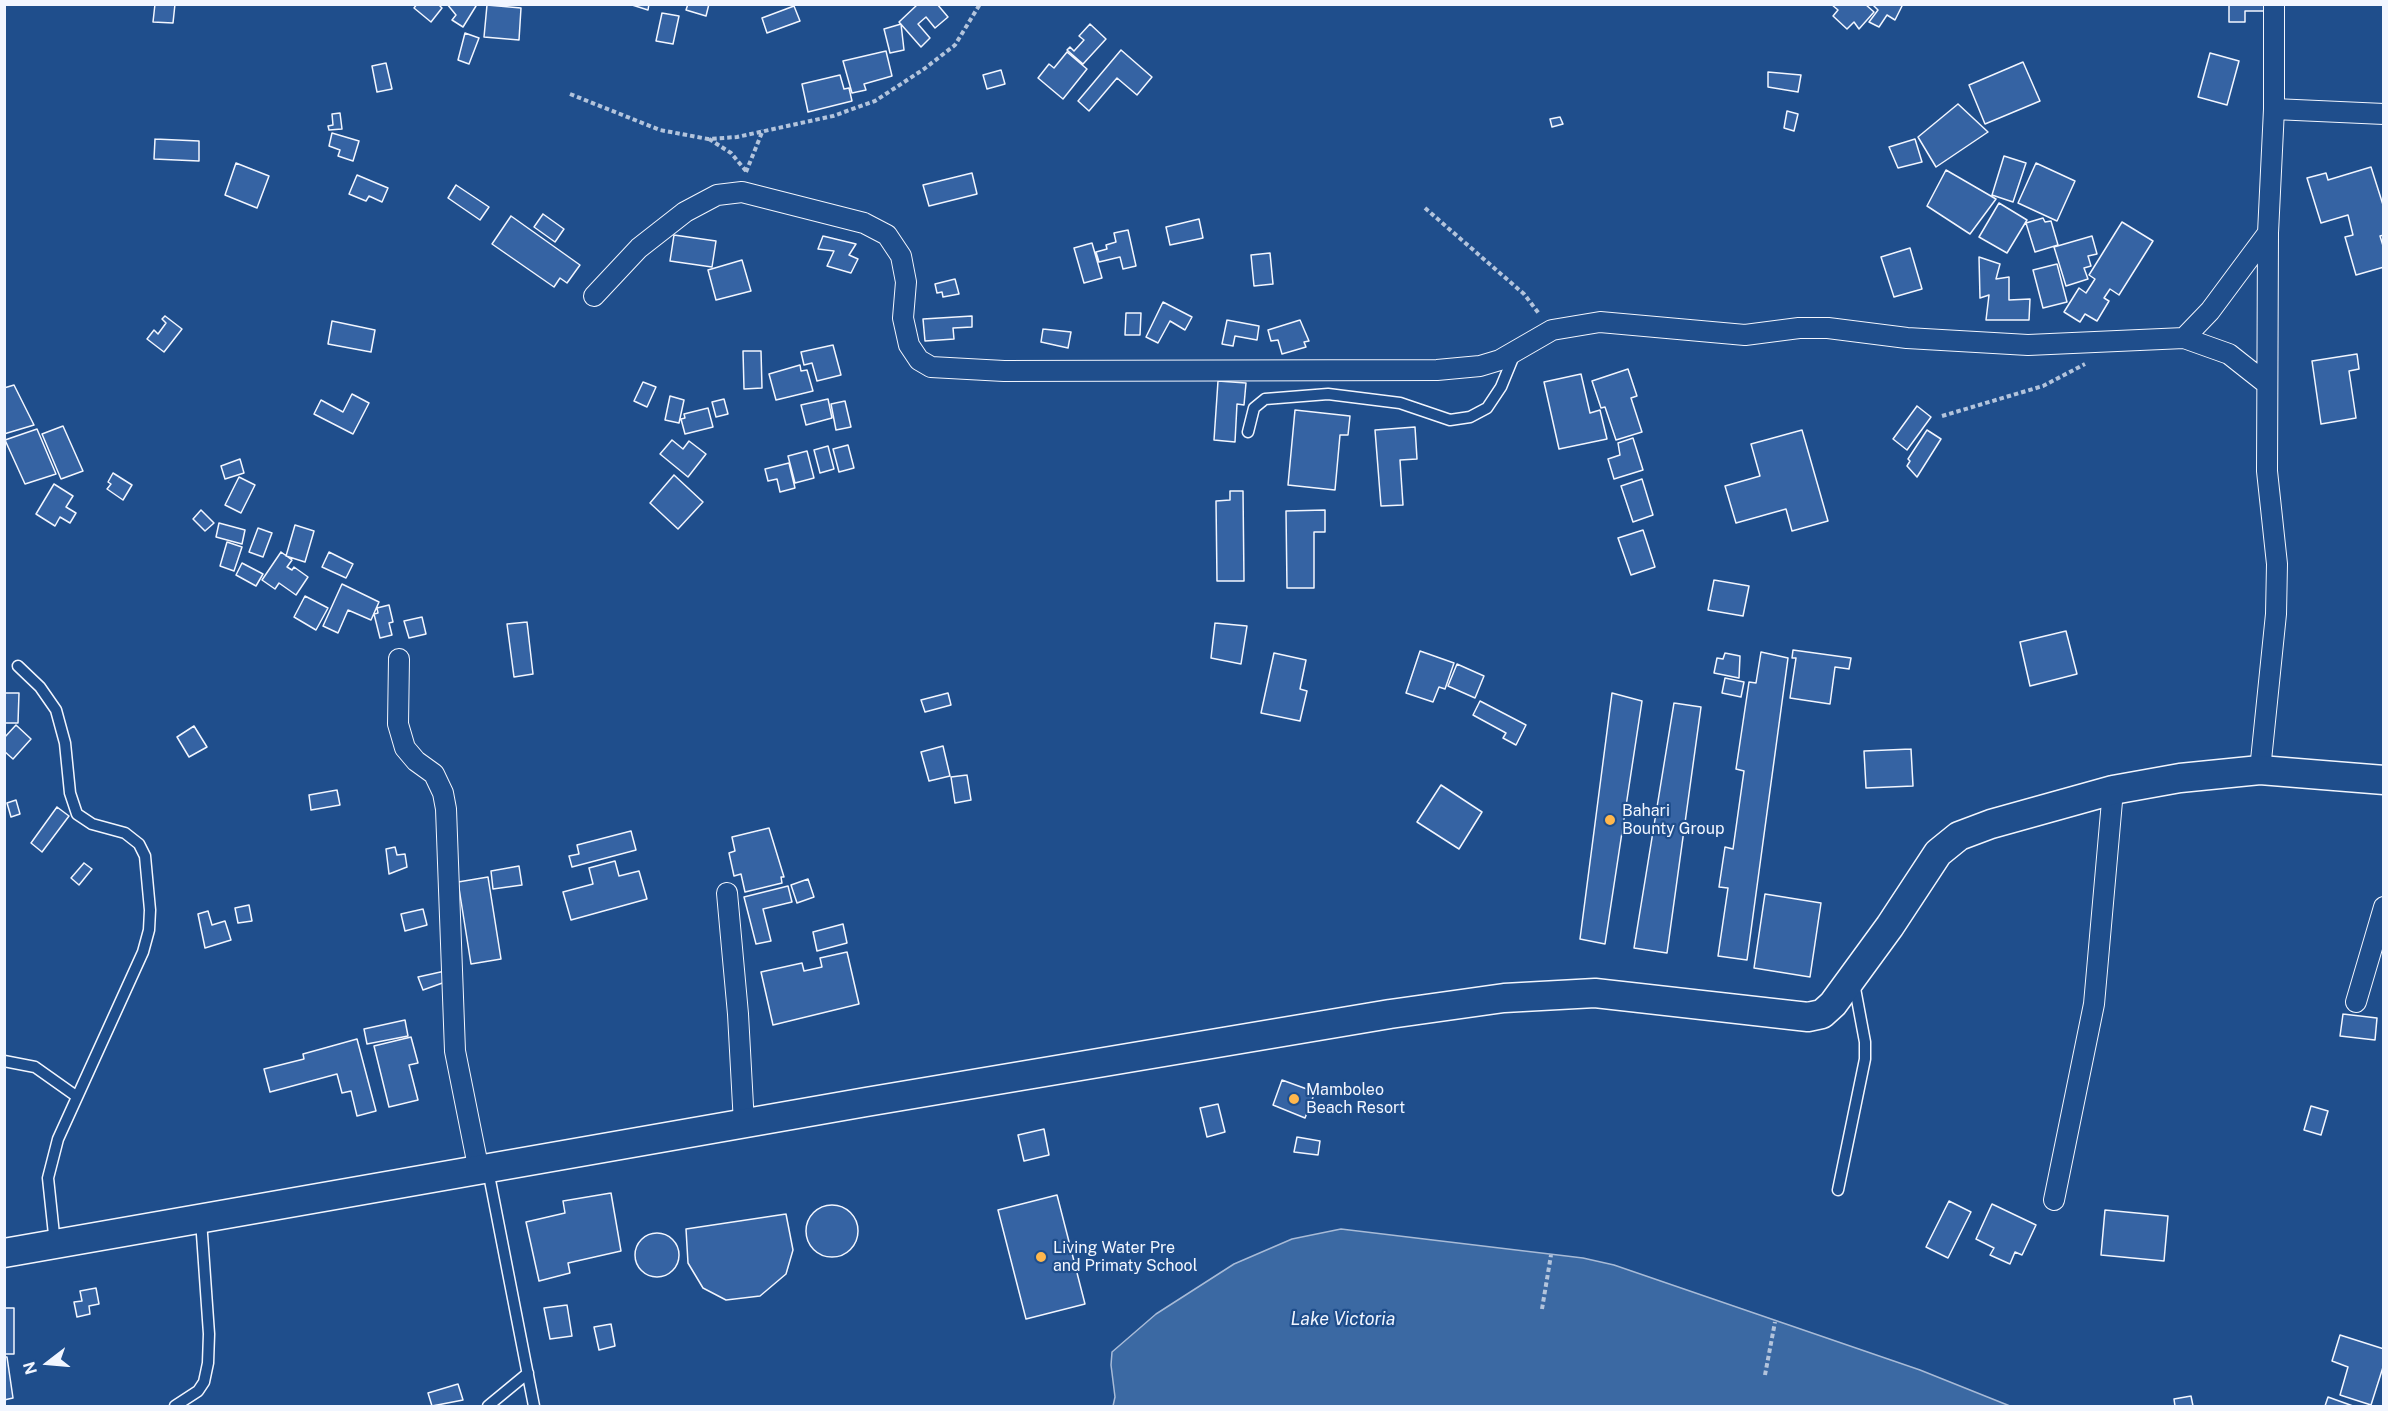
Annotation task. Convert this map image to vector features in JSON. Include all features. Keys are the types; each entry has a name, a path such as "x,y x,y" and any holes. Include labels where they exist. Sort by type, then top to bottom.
{"street":[{"path":"2260,770 2271,672 2277,574 2267,471 2268,233 2274,109 2274,4"},
{"path":"2274,109 2384,114"},
{"path":"594,296 662,228 704,200 731,193 766,196 864,223 887,235 901,256 906,282 903,318 909,345 918,360 931,367 1026,372 1437,370 1480,366 1515,352 1548,332 1600,322 1745,335 1799,328 1828,328 1978,344 2028,345 2184,338 2229,354 2267,384"},
{"path":"2184,338 2210,311 2268,233"},
{"path":"399,659 398,724 405,748 416,761 434,774 443,793 446,809 455,1051 483,1171"},
{"path":"4,1253 1379,1016 1504,998 1595,993 1808,1017 1822,1014 1827,1009 1890,926 1938,853 1959,836 1991,824 2113,790 2180,778 2260,770 2384,780"},
{"path":"2054,1200 2094,1004 2113,790"},
{"path":"727,893 738,1014 744,1124"},
{"path":"2356,1002 2384,907"}],"lane":[{"path":"1248,432 1254,408 1265,399 1328,394 1400,403 1450,420 1470,417 1487,408 1501,387 1515,352"},
{"path":"18,666 40,687 56,710 65,743 70,793 77,814 92,824 132,837 140,843 145,856 150,910 147,942 58,1139 48,1178 55,1244"},
{"path":"1838,1190 1865,1059 1865,1042 1852,977"},
{"path":"4,1061 34,1067 76,1096"},
{"path":"483,1171 534,1407"},
{"path":"175,1407 198,1391 204,1382 208,1363 209,1334 201,1220"},
{"path":"488,1407 528,1373"}],"path":[{"path":"570,94 660,130 708,139 722,139 855,110 891,92 955,45 980,4"},
{"path":"746,172 763,130"},
{"path":"708,139 730,153 766,196"},
{"path":"1425,208 1524,294 1539,313 1548,332"},
{"path":"1942,416 2017,395 2060,379 2117,340"},
{"path":"1542,1309 1551,1255"},
{"path":"1766,1375 1775,1322"}],"water":[{"name":"Lake Victoria","path":"1341,1229 1583,1258 1614,1265 1920,1370 2010,1406 1113,1406 1115,1397 1111,1365 1112,1352 1156,1314 1234,1264 1292,1239"}],"building":[{"path":"155,4 175,4 173,23 153,22"},
{"path":"417,4 438,4 442,8 431,22 414,8"},
{"path":"447,4 476,6 463,27 452,20 456,15"},
{"path":"629,4 649,4 648,10"},
{"path":"688,4 709,4 706,16 686,10"},
{"path":"918,4 937,4 948,17 935,28 926,17 918,24 930,38 921,47 899,22"},
{"path":"1831,4 1865,4 1874,12 1859,29 1854,22 1847,29 1833,16 1838,10"},
{"path":"1872,4 1903,4 1895,20 1887,15 1879,27 1869,22 1878,10"},
{"path":"2229,4 2266,4 2266,11 2245,11 2245,22 2229,22"},
{"path":"487,5 521,8 519,40 484,37"},
{"path":"794,6 800,21 767,33 762,18"},
{"path":"662,13 679,16 673,44 656,41"},
{"path":"901,24 904,50 890,53 884,29"},
{"path":"1090,24 1106,39 1083,64 1067,50 1070,47 1074,51 1084,40 1079,36"},
{"path":"465,33 479,38 469,64 458,60"},
{"path":"1121,50 1152,77 1137,95 1117,78 1089,111 1078,101"},
{"path":"886,51 892,76 864,84 866,90 852,93 843,61"},
{"path":"1067,52 1087,69 1063,99 1038,78 1049,64 1054,68"},
{"path":"2210,53 2239,61 2227,105 2198,97"},
{"path":"2023,62 2040,101 1985,124 1969,85"},
{"path":"386,63 392,89 377,92 372,66"},
{"path":"1001,70 1005,84 987,89 983,75"},
{"path":"1768,72 1801,75 1798,92 1768,87"},
{"path":"840,75 844,89 849,88 852,101 808,112 802,84"},
{"path":"1958,104 1988,132 1936,167 1918,137"},
{"path":"1787,111 1798,114 1794,131 1784,128"},
{"path":"340,113 342,129 329,130 328,126 333,125 332,114"},
{"path":"1560,117 1563,124 1552,127 1550,119"},
{"path":"332,133 359,141 353,161 338,156 340,150 329,146"},
{"path":"155,139 199,141 199,161 154,159"},
{"path":"1915,139 1922,162 1898,168 1889,147"},
{"path":"2004,156 2026,163 2013,202 1992,195"},
{"path":"236,163 269,176 257,208 225,195"},
{"path":"2036,163 2075,181 2057,221 2018,203"},
{"path":"2371,167 2384,208 2384,235 2380,236 2384,249 2384,267 2356,275 2345,237 2353,235 2348,215 2321,223 2307,178 2326,173 2328,180"},
{"path":"1946,170 1996,199 1970,234 1927,206"},
{"path":"972,173 977,194 929,206 923,185"},
{"path":"357,175 388,188 382,202 369,196 366,201 349,194"},
{"path":"456,185 489,207 480,220 448,198"},
{"path":"1999,203 2027,220 2007,253 1979,237"},
{"path":"543,214 564,229 555,242 534,227"},
{"path":"511,216 580,265 567,283 560,278 554,287 492,244"},
{"path":"2043,218 2045,222 2051,221 2058,245 2035,252 2026,223"},
{"path":"1199,219 1203,238 1170,245 1166,227"},
{"path":"2122,222 2153,241 2119,295 2110,289 2104,298 2109,301 2097,321 2085,314 2080,322 2064,312 2079,288 2086,293 2095,279 2089,275"},
{"path":"1128,230 1136,266 1123,269 1120,257 1099,262 1096,252 1107,249 1106,245 1116,242 1114,233"},
{"path":"674,235 716,241 712,267 670,261"},
{"path":"823,236 856,244 849,255 858,259 851,273 827,266 834,251 818,249"},
{"path":"2092,236 2097,254 2088,256 2091,266 2084,268 2088,279 2066,286 2054,247"},
{"path":"1092,243 1102,278 1084,283 1074,248"},
{"path":"1910,248 1922,289 1894,297 1881,257"},
{"path":"1270,253 1273,284 1254,286 1251,255"},
{"path":"1979,257 2000,264 1996,279 2009,277 2009,300 2030,299 2029,320 1986,320 1989,295 1980,298"},
{"path":"742,260 751,291 716,300 708,270"},
{"path":"2057,264 2067,302 2043,308 2033,270"},
{"path":"955,279 959,294 943,297 942,292 937,293 935,284"},
{"path":"1163,302 1192,317 1185,330 1170,321 1158,343 1146,337"},
{"path":"1126,313 1141,313 1140,335 1125,335"},
{"path":"165,316 182,329 164,352 147,339 154,330 158,334 166,323 162,319"},
{"path":"972,316 972,327 953,328 954,339 925,341 923,319"},
{"path":"1227,320 1259,326 1257,340 1235,336 1233,346 1222,344"},
{"path":"1300,320 1309,341 1304,342 1306,347 1282,354 1278,340 1271,341 1268,330"},
{"path":"332,321 375,330 371,352 328,344"},
{"path":"1043,329 1071,332 1068,348 1041,342"},
{"path":"833,345 841,375 817,381 812,363 804,365 801,352"},
{"path":"743,351 761,351 762,388 744,389"},
{"path":"2357,354 2359,369 2349,371 2356,418 2321,424 2312,361"},
{"path":"800,365 801,371 807,370 813,391 776,400 769,374"},
{"path":"1628,369 1637,396 1631,398 1642,432 1616,440 1605,407 1601,408 1592,381"},
{"path":"1581,374 1590,413 1600,410 1607,439 1559,449 1544,382"},
{"path":"1218,381 1246,383 1244,405 1237,404 1235,442 1214,440"},
{"path":"643,382 656,387 647,407 634,401"},
{"path":"14,385 34,425 4,434 4,388"},
{"path":"352,394 369,403 353,434 314,414 321,400 343,412"},
{"path":"670,396 684,400 679,423 665,420"},
{"path":"724,399 728,414 716,417 712,402"},
{"path":"828,399 832,418 806,425 801,405"},
{"path":"845,401 851,427 836,430 831,404"},
{"path":"1917,406 1931,417 1907,450 1893,439"},
{"path":"708,408 713,427 685,434 681,419 685,418 684,414"},
{"path":"1295,410 1350,416 1348,435 1340,435 1335,490 1288,485"},
{"path":"63,426 83,471 61,479 42,434"},
{"path":"1415,427 1417,459 1400,460 1403,505 1381,506 1375,430"},
{"path":"37,429 56,474 25,484 5,440"},
{"path":"1802,430 1828,521 1792,531 1786,509 1736,523 1725,486 1760,476 1751,444"},
{"path":"1927,430 1941,439 1917,477 1907,466 1910,461 1908,459"},
{"path":"1633,438 1643,470 1614,479 1608,459 1620,455 1618,443"},
{"path":"672,440 683,449 689,441 706,454 688,477 660,454"},
{"path":"848,445 854,468 839,472 833,449"},
{"path":"828,446 834,469 820,473 814,450"},
{"path":"807,451 814,478 795,483 788,456"},
{"path":"240,459 244,473 225,479 221,466"},
{"path":"789,463 795,488 780,492 777,479 768,481 765,469"},
{"path":"113,473 132,485 123,500 107,489 111,484 108,482"},
{"path":"674,475 703,502 678,529 650,503"},
{"path":"239,477 255,485 241,513 225,505"},
{"path":"1642,479 1653,515 1633,522 1621,486"},
{"path":"54,484 73,496 66,507 76,513 70,523 60,517 55,526 36,514"},
{"path":"1230,491 1243,491 1244,581 1217,581 1216,501 1230,500"},
{"path":"201,510 214,523 205,531 193,519"},
{"path":"1325,510 1325,532 1314,532 1314,588 1287,588 1286,511"},
{"path":"219,523 245,530 242,544 216,537"},
{"path":"295,525 314,531 305,562 286,556"},
{"path":"258,528 272,533 263,557 249,552"},
{"path":"1643,530 1655,567 1631,575 1618,538"},
{"path":"227,542 242,547 234,571 220,566"},
{"path":"281,552 292,560 287,567 292,570 294,567 308,577 296,595 279,583 275,589 262,580"},
{"path":"329,552 353,564 346,578 322,567"},
{"path":"242,563 263,574 256,586 236,575"},
{"path":"1714,580 1749,586 1743,616 1708,610"},
{"path":"342,584 379,602 371,620 348,610 338,633 323,626"},
{"path":"305,596 328,608 316,630 294,617"},
{"path":"389,605 393,622 389,623 392,635 380,638 374,614 378,613 377,608"},
{"path":"422,617 426,634 409,638 404,621"},
{"path":"527,622 533,674 514,677 507,624"},
{"path":"1215,623 1247,626 1241,664 1211,658"},
{"path":"2066,631 2077,674 2030,686 2020,642"},
{"path":"1793,650 1851,658 1849,669 1835,667 1830,704 1790,698 1796,658 1792,658"},
{"path":"1420,651 1454,663 1445,689 1439,687 1433,702 1406,693"},
{"path":"1761,652 1788,658 1747,960 1718,956 1728,888 1719,887 1725,847 1733,849 1744,771 1736,769 1749,682 1756,683"},
{"path":"1274,653 1306,660 1300,689 1307,691 1300,721 1261,713"},
{"path":"1725,653 1740,656 1739,678 1714,673 1717,658 1723,659"},
{"path":"1457,664 1484,676 1475,698 1448,686"},
{"path":"1725,678 1744,682 1741,697 1722,693"},
{"path":"4,693 19,693 18,723 4,723"},
{"path":"948,693 951,705 925,712 921,700"},
{"name":"Bahari Bounty Group","path":"1612,693 1642,701 1605,944 1580,939"},
{"path":"1480,701 1526,725 1516,745 1503,738 1506,733 1473,715"},
{"path":"1674,703 1701,707 1667,953 1634,948"},
{"path":"16,725 31,739 13,759 4,751 4,738"},
{"path":"194,726 207,747 189,757 177,737"},
{"path":"943,746 950,776 929,781 921,752"},
{"path":"1911,749 1913,786 1866,788 1864,751"},
{"path":"967,775 971,800 955,803 951,777"},
{"path":"1441,785 1482,812 1459,849 1417,822"},
{"path":"337,790 340,805 311,810 309,795"},
{"path":"16,800 20,814 11,817 7,803"},
{"path":"57,807 69,816 42,852 31,843"},
{"path":"769,828 784,877 781,877 782,883 745,892 741,874 734,876 729,853 735,851 732,837"},
{"path":"631,831 636,850 572,867 569,856 579,854 577,845"},
{"path":"395,847 397,855 405,854 407,867 389,874 386,849"},
{"path":"615,861 619,876 639,871 647,899 571,920 563,892 593,884 589,868"},
{"path":"84,863 92,869 79,885 71,878"},
{"path":"519,866 522,885 493,889 491,871"},
{"path":"488,877 501,959 471,964 458,882"},
{"path":"808,879 814,897 797,903 791,885"},
{"path":"788,886 792,902 763,909 771,941 756,944 744,897"},
{"path":"1765,894 1821,903 1810,977 1754,968"},
{"path":"249,905 252,921 238,923 235,908"},
{"path":"423,909 427,925 405,931 401,914"},
{"path":"208,911 212,925 225,921 231,940 205,948 198,914"},
{"path":"843,924 847,943 817,951 813,932"},
{"path":"847,952 859,1004 773,1025 761,972 802,963 804,971 822,967 820,958"},
{"path":"445,971 448,981 423,990 418,977"},
{"path":"2343,1014 2377,1018 2375,1040 2340,1036"},
{"path":"405,1020 408,1036 367,1044 364,1029"},
{"path":"411,1037 418,1063 409,1065 418,1100 389,1107 374,1046"},
{"path":"357,1039 376,1111 357,1116 351,1091 342,1093 337,1074 270,1092 264,1069 304,1059 303,1054"},
{"name":"Mamboleo Beach Resort","path":"1282,1080 1315,1092 1305,1118 1273,1105"},
{"path":"1218,1104 1225,1132 1207,1137 1200,1108"},
{"path":"2311,1106 2328,1111 2321,1135 2304,1130"},
{"path":"1044,1129 1049,1155 1024,1161 1018,1135"},
{"name":"Mamboleo Beach Resort","path":"1297,1137 1320,1141 1318,1155 1294,1152"},
{"path":"611,1193 621,1251 568,1263 570,1273 539,1281 526,1222 565,1213 563,1201"},
{"name":"Living Water Pre and Primaty School","path":"1057,1195 1085,1304 1026,1319 998,1210"},
{"path":"1949,1201 1971,1212 1948,1258 1926,1247"},
{"path":"1992,1204 2036,1225 2022,1255 2015,1252 2010,1264 1990,1255 1994,1248 1976,1239"},
{"path":"832,1205 842,1207 850,1213 856,1221 858,1231 856,1241 850,1249 842,1255 832,1257 822,1255 814,1249 808,1241 806,1231 808,1221 814,1213 822,1207"},
{"path":"2105,1210 2168,1216 2164,1261 2101,1255"},
{"path":"786,1214 793,1250 786,1274 760,1296 726,1300 703,1288 688,1263 686,1229"},
{"path":"657,1233 672,1240 679,1255 672,1270 657,1277 642,1270 635,1255 642,1240"},
{"path":"96,1288 99,1304 89,1306 90,1314 77,1317 74,1302 82,1301 80,1291"},
{"path":"567,1305 572,1336 550,1339 544,1308"},
{"path":"4,1308 14,1308 14,1354 4,1354"},
{"path":"611,1324 615,1346 599,1350 594,1327"},
{"path":"2340,1335 2384,1349 2384,1364 2371,1405 2340,1395 2348,1367 2332,1361"},
{"path":"4,1357 7,1357 13,1398 4,1400"},
{"path":"458,1384 463,1400 432,1406 428,1393"},
{"path":"2191,1396 2193,1406 2175,1406 2174,1399"},
{"path":"2328,1397 2353,1406 2325,1406"}],"place":[{"name":"Bahari Bounty Group","path":"1610,820"},
{"name":"Mamboleo Beach Resort","path":"1294,1099"},
{"name":"Living Water Pre and Primaty School","path":"1041,1257"}]}
